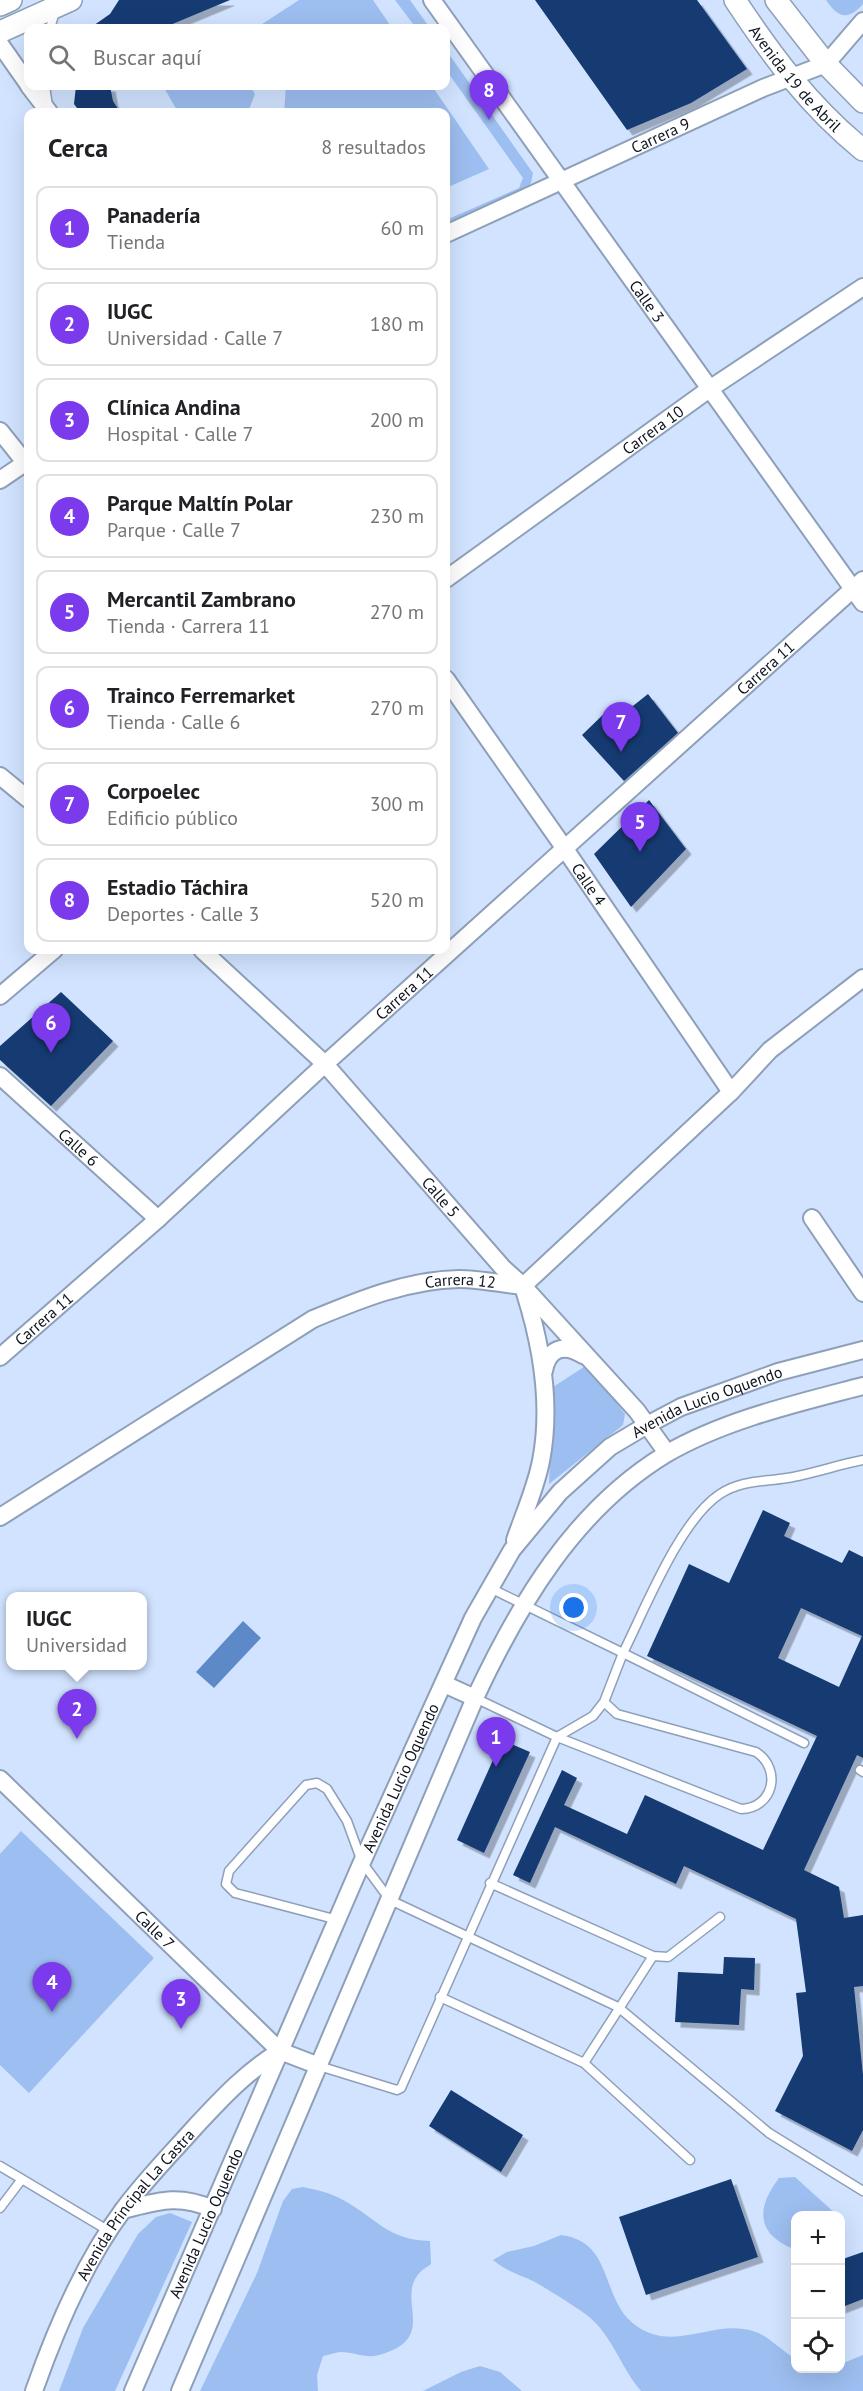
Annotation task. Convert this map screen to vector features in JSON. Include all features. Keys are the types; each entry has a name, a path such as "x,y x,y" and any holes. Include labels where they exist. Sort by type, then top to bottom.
{"street":[{"path":"0,5 11,0"},
{"name":"Calle 3","path":"432,0 449,24"},
{"name":"Avenida 19 de Abril","path":"735,0 772,57 809,101 863,150"},
{"name":"Avenida 19 de Abril","path":"776,0 826,64 863,102"},
{"path":"0,33 64,3"},
{"name":"Carrera 9","path":"450,232 763,88 826,64 863,21"},
{"name":"Calle 3","path":"450,25 708,390 858,584 863,603"},
{"path":"0,44 24,78"},
{"path":"33,90 45,108"},
{"name":"Carrera 10","path":"450,576 708,390 863,287"},
{"path":"0,431 24,458"},
{"path":"0,480 24,465"},
{"name":"Carrera 11","path":"450,952 858,584"},
{"name":"Calle 4","path":"450,685 566,849 731,1092"},
{"path":"0,776 24,796"},
{"path":"0,996 49,954"},
{"name":"Calle 5","path":"206,954 325,1064 502,1268 523,1286 590,1360 647,1425 667,1454"},
{"name":"Carrera 11","path":"0,1357 158,1219 325,1064 448,954"},
{"path":"512,1550 541,1462 545,1411 544,1375 536,1329 523,1286 731,1092 770,1050 863,978"},
{"name":"Calle 6","path":"0,1076 158,1219"},
{"path":"812,1218 863,1293"},
{"name":"Carrera 12","path":"0,1517 313,1319 369,1296 414,1285 459,1279 523,1286"},
{"path":"544,1375 546,1360 557,1349 573,1349 590,1360"},
{"name":"Avenida Lucio Oquendo","path":"133,2391 213,2210 280,2050 339,1920 362,1862 473,1618 512,1550 560,1492 610,1447 647,1425 681,1407 778,1372 863,1350"},
{"name":"Avenida Lucio Oquendo","path":"180,2391 476,1698 523,1604 539,1578 584,1524 621,1488 667,1454 768,1411 863,1386"},
{"path":"444,1684 476,1698"},
{"name":"Calle 7","path":"2,1784 280,2050 319,2066"},
{"name":"Avenida Principal La Castra","path":"34,2391 67,2310 109,2231 123,2210 159,2165 225,2094 253,2068 280,2050"},
{"path":"123,2210 168,2199 193,2200 213,2210"}],"lane":[{"path":"52,24 64,3"},
{"path":"45,90 48,108"},
{"path":"319,2066 397,2090 401,2088 556,1737 593,1716 604,1702 622,1653 686,1528 708,1503 736,1486 752,1481 785,1479 863,1460"},
{"path":"490,1588 804,1743"},
{"path":"476,1698 556,1737 741,1809 756,1806 769,1793 772,1784 771,1770 764,1758 756,1752 617,1714 604,1702"},
{"path":"339,1920 235,1893 226,1884 229,1871 306,1785 317,1783 327,1789 346,1821 362,1862 390,1900 618,2007 769,2133 862,2190"},
{"path":"490,1883 653,1956 668,1957 720,1917"},
{"path":"584,2063 653,1956"},
{"path":"440,1997 584,2063 690,2160"},
{"path":"0,2166 109,2231"},
{"path":"0,2208 22,2179"}],"shaded area":[{"path":"299,0 373,0 389,24 262,24"},
{"path":"395,0 410,0 427,24 413,24"},
{"path":"826,0 863,0 863,4 853,13 843,15 835,11"},
{"path":"450,56 533,173 531,183 526,188 450,222 450,218 519,188 523,178 450,76"},
{"path":"165,90 252,90 255,94 250,108 176,108"},
{"path":"286,90 435,90 447,108 284,108"},
{"path":"450,112 489,169 450,186"},
{"path":"587,1365 625,1414 623,1425 549,1484 553,1387"},
{"path":"243,1621 261,1638 214,1688 196,1672"},
{"path":"21,1831 154,1958 29,2093 0,2065 0,1854"},
{"path":"795,2177 833,2211 791,2211 791,2248 772,2236 766,2228 764,2219 766,2200 779,2178"},
{"path":"303,2187 338,2198 393,2233 415,2240 430,2241 431,2264 418,2274 412,2286 412,2330 407,2340 397,2348 374,2356 341,2352 323,2356 317,2375 318,2391 200,2391 257,2273 283,2201 292,2189"},
{"path":"170,2213 192,2222 115,2391 59,2391 83,2328 138,2234 156,2217"},
{"path":"561,2235 578,2240 591,2249 599,2261 617,2303 626,2316 638,2327 652,2334 680,2336 738,2328 753,2331 791,2355 791,2373 845,2373 845,2362 863,2355 863,2391 641,2391 604,2332 588,2316 533,2281 507,2270 493,2260 507,2252 534,2246"},
{"path":"480,2366 500,2372 522,2391 423,2391 461,2372"}],"building":[{"path":"119,0 230,0 173,24 96,24 110,14"},
{"path":"535,0 697,0 747,69 691,103 627,130"},
{"path":"76,90 111,90 117,108 77,108 74,104"},
{"path":"648,694 678,733 624,781 582,735 611,707 619,717"},
{"path":"649,800 686,849 631,907 594,854"},
{"path":"61,992 113,1041 51,1106 0,1060 0,1046"},
{"path":"763,1510 790,1523 784,1536 842,1563 849,1550 863,1557 863,1758 857,1755 804,1870 839,1887 844,1918 863,1915 863,1986 854,1987 863,2075 863,2130 852,2151 775,2111 803,2056 796,1993 806,1992 796,1919 684,1866 676,1884 555,1827 530,1883 513,1875 562,1770 577,1778 564,1805 627,1834 645,1795 763,1850 817,1736 647,1656 689,1564 729,1583","holes":["801,1608 862,1636 839,1687 778,1658"]},
{"path":"502,1740 530,1752 484,1853 457,1840"},
{"path":"724,1957 755,1958 754,1990 741,1989 739,2025 675,2022 678,1972 723,1974"},
{"path":"451,2090 523,2135 501,2172 429,2126"},
{"path":"731,2179 758,2257 646,2295 619,2217"},
{"path":"863,2252 863,2299 845,2306 845,2265 845,2258"}],"place":[{"name":"Estadio Táchira","path":"489,120"},
{"name":"Corpoelec","path":"621,752"},
{"name":"Mercantil Zambrano","path":"640,852"},
{"name":"Trainco Ferremarket","path":"51,1053"},
{"name":"IUGC","path":"77,1739"},
{"name":"Panadería","path":"496,1767"},
{"name":"Parque Maltín Polar","path":"52,2012"},
{"name":"Clínica Andina","path":"181,2029"}]}
